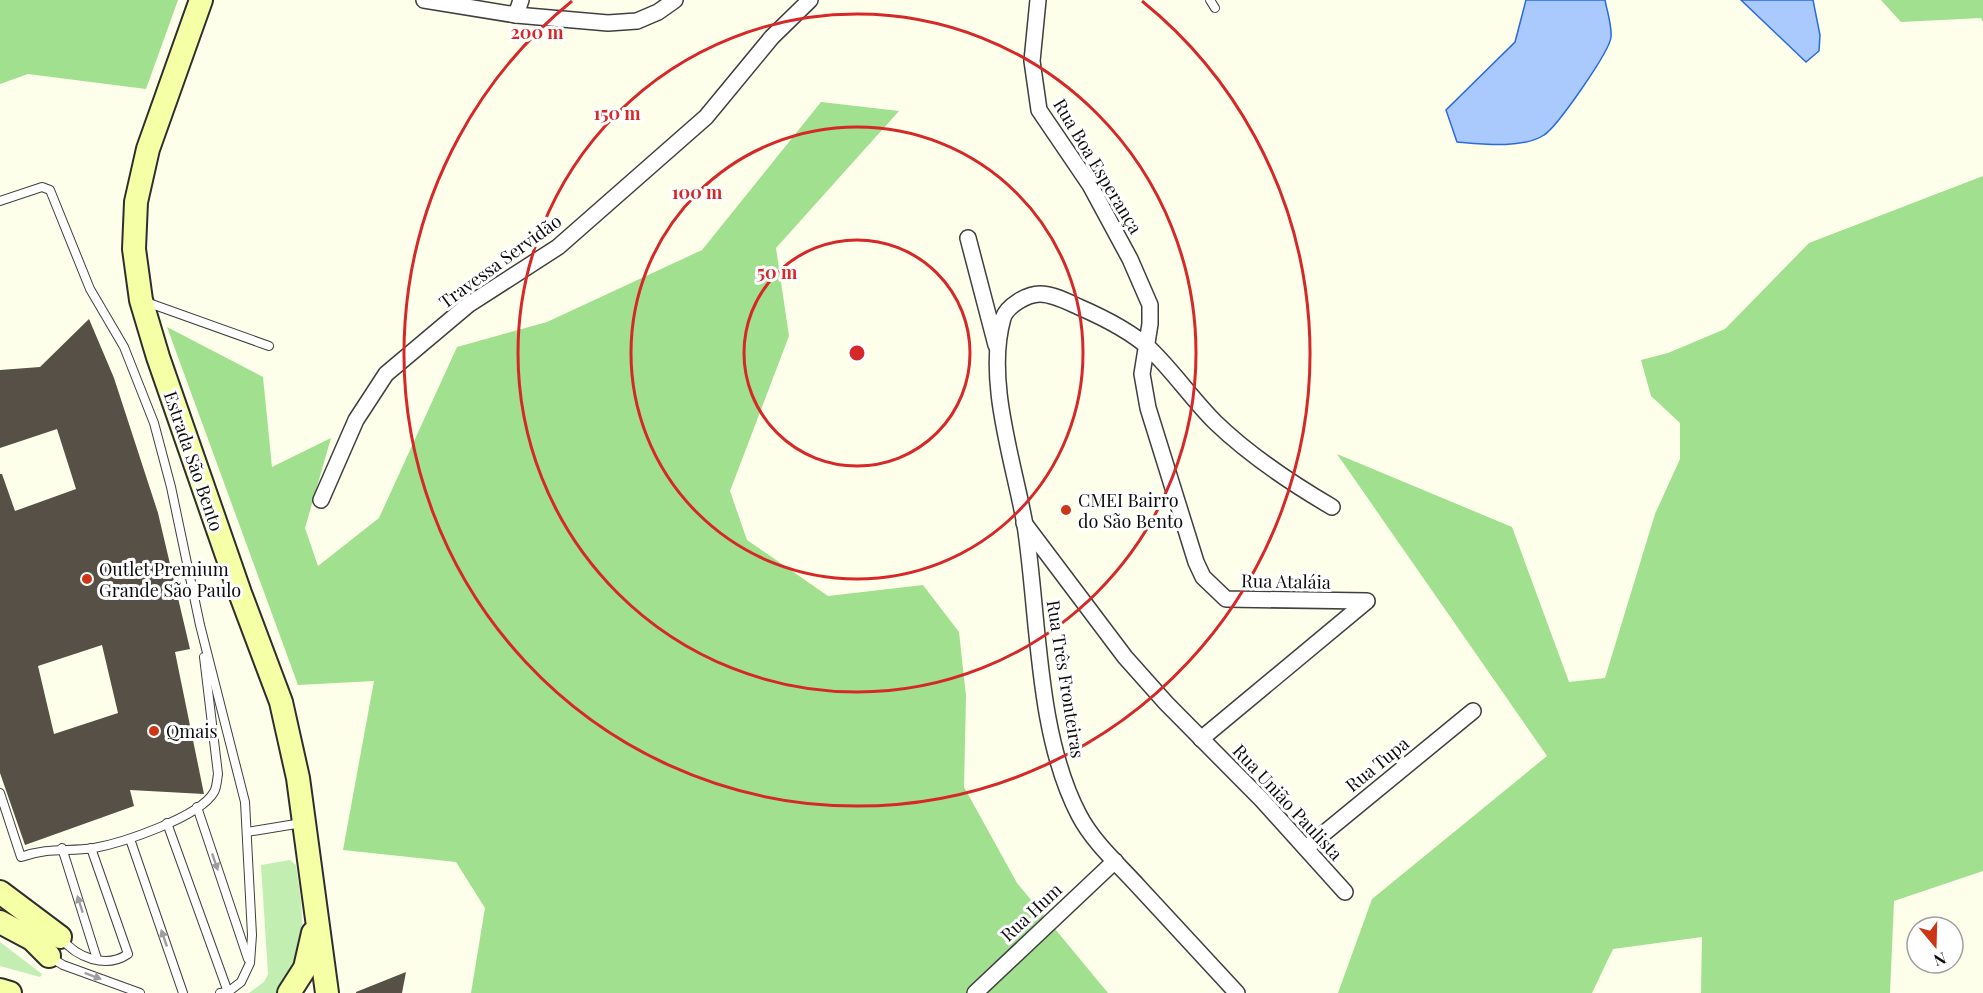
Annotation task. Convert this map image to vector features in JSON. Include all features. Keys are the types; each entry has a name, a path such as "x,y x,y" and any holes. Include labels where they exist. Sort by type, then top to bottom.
{"street":[{"name":"Estrada São Bento","path":"201,0 148,149 136,202 134,249 141,300 190,454 281,702 298,778 327,993"},
{"path":"424,0 516,15 608,23 637,21 658,12 675,0"},
{"path":"516,15 521,0"},
{"name":"Travessa Servidão","path":"321,500 356,420 386,374 468,305 558,247 706,117 772,38 810,0"},
{"name":"Rua Boa Esperança","path":"1038,0 1032,61 1039,110 1090,185 1130,259 1150,305 1147,347"},
{"path":"968,238 999,357"},
{"name":"Rua Três Fronteiras","path":"1147,347 1086,310 1040,294 1022,299 1004,314 999,338 1005,431 1024,523 1045,688 1057,757 1080,817 1115,861 1237,993"},
{"path":"1147,347 1216,422 1287,481 1332,507"},
{"name":"Rua Ataláia","path":"1147,347 1142,374 1148,408 1196,562 1203,577 1226,599 1367,601 1201,739"},
{"name":"Rua Três Fronteiras","path":"1024,523 1125,657 1201,739"},
{"name":"Rua Tupa","path":"1306,848 1473,711"},
{"name":"Rua União Paulista","path":"1201,739 1345,892"},
{"name":"Rua Hum","path":"975,993 1115,861"},
{"path":"0,892 55,946"},
{"path":"289,993 305,968 316,920"},
{"path":"0,922 32,939 55,946"},
{"path":"0,990 10,993"}],"lane":[{"path":"0,201 42,187 50,190 90,289 124,347 154,423 171,487 200,625 245,802 252,936 250,963 241,982 224,992 167,823"},
{"path":"141,300 173,309 269,346"},
{"path":"0,793 21,857 40,850 91,848 130,839 196,807 215,791 218,774 200,625"},
{"path":"196,807 250,963"},
{"path":"247,832 304,822"},
{"path":"130,839 183,993"},
{"path":"62,848 98,959"},
{"path":"55,946 115,962 128,954 91,848"},
{"path":"55,946 63,965 140,993"}],"green space":[{"path":"0,0 178,0 146,89 28,74 0,84"},
{"path":"1881,0 1983,0 1983,22 1981,18 1901,22"},
{"path":"821,102 899,111 776,248 789,336 730,491 747,540 828,596 923,585 959,632 966,696 964,787 1017,883 1108,993 471,993 485,908 456,862 343,850 374,681 298,685 167,327 263,377 272,467 331,438 305,528 318,566 379,518 457,347 547,322 702,250"},
{"path":"1983,176 1983,871 1894,901 1890,993 1701,993 1702,937 1613,949 1592,993 1338,993 1372,899 1547,756 1337,454 1512,527 1569,682 1605,678 1655,514 1680,459 1680,423 1651,396 1641,360 1668,353 1725,329 1809,243"},
{"path":"290,860 296,865 302,916 302,933 296,965 288,980 276,993 249,993 264,982 268,974 261,865"},
{"path":"0,942 42,974 40,977 0,966"}],"water":[{"path":"1526,0 1605,0 1611,28 1608,45 1571,104 1544,135 1514,144 1457,142 1446,110 1515,42"},
{"path":"1741,0 1813,0 1820,35 1819,51 1806,62"}],"building":[{"name":"Outlet Premium Grande São Paulo","path":"89,319 114,378 158,513 190,649 175,652 204,794 130,790 134,806 25,845 0,773 0,474 2,474 15,511 76,489 57,429 0,448 0,370 40,367","holes":["102,645 118,713 54,734 38,666"]},
{"path":"406,972 402,993 356,993 356,992"}],"place":[{"name":"CMEI Bairro do São Bento","path":"1066,510"},
{"name":"Outlet Premium Grande São Paulo","path":"87,579"},
{"name":"Qmais","path":"154,731"}]}
